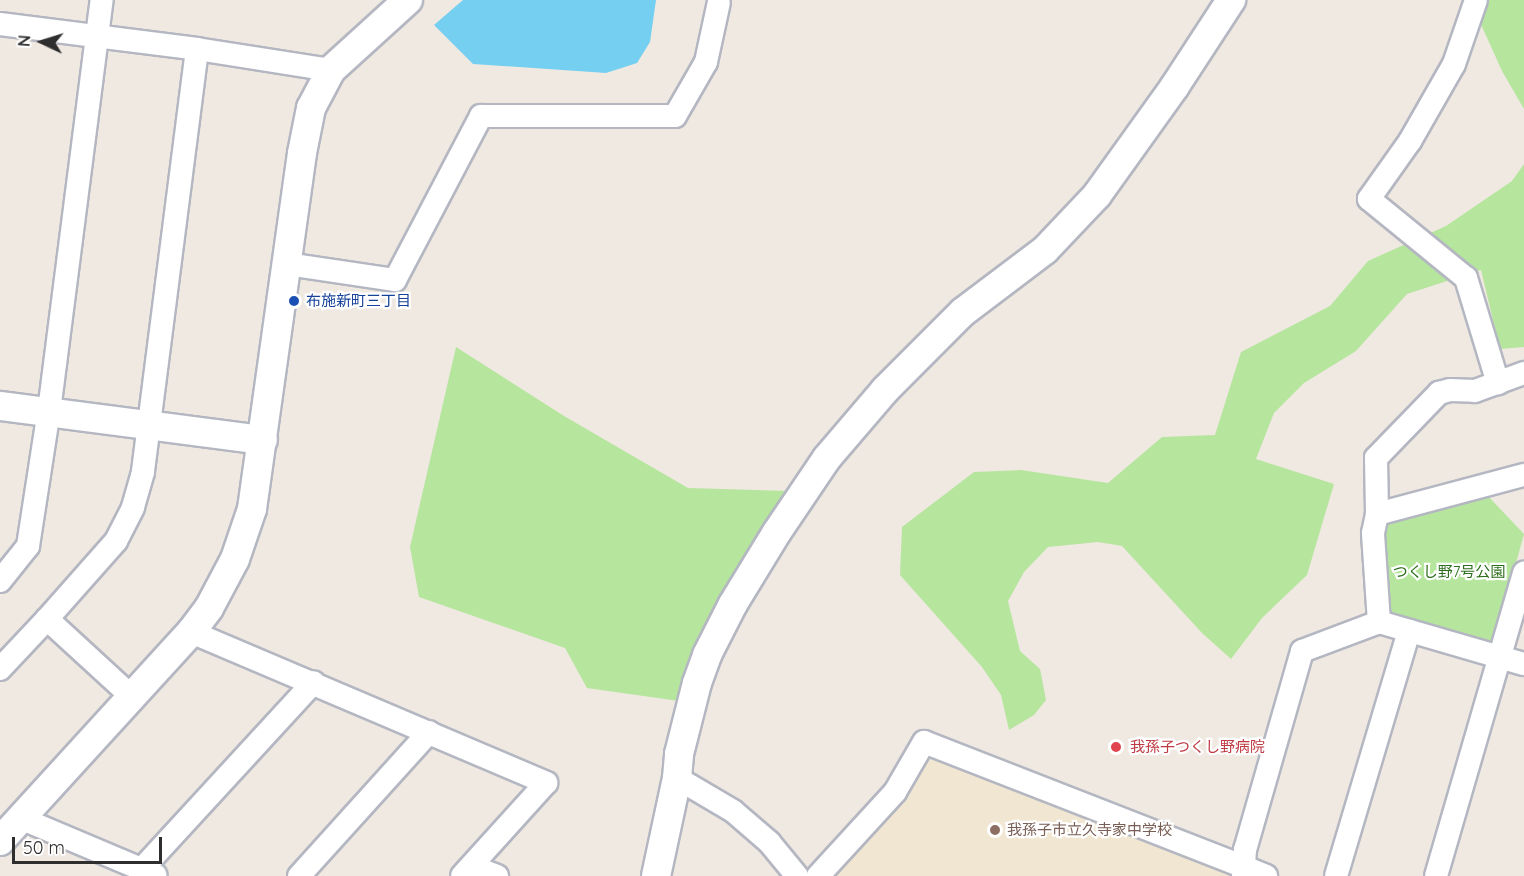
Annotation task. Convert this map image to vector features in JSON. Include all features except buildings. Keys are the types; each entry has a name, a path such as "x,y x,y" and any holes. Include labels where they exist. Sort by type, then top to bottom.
{"street":[{"path":"0,580 28,546 49,411 102,0"},
{"path":"0,841 191,632 209,608 235,559 252,509 311,108 331,70 408,0"},
{"path":"656,876 686,725 707,655 733,604 827,458 885,390 963,312 1045,250 1097,195 1170,94 1231,0"},
{"path":"1476,0 1454,64 1410,141 1369,198 1466,278 1498,382"},
{"path":"287,264 395,280 482,116 675,116 706,62 719,2"},
{"path":"0,24 197,49 331,70"},
{"path":"0,669 116,541 133,507 143,471 197,49"},
{"path":"1379,622 1373,533 1377,514 1376,458 1439,393 1450,390 1475,391 1524,373"},
{"path":"0,406 263,440"},
{"path":"1377,514 1524,475"},
{"path":"1436,876 1524,573"},
{"path":"47,619 131,696"},
{"path":"1244,871 1245,850 1302,651 1379,622 1524,664"},
{"path":"1336,876 1409,631"},
{"path":"191,632 314,682 546,783 466,871"},
{"path":"20,818 149,873 314,682"},
{"path":"299,876 429,732"},
{"path":"818,876 895,792 924,742 1244,871 1266,876"},
{"path":"677,778 734,811 769,842 797,876"},
{"path":"466,871 497,876"}],"shaded area":[{"name":"我孫子市立久寺家中学校","path":"929,755 1234,876 828,876 912,785"}],"green space":[{"path":"1470,0 1524,0 1524,109 1502,71"},
{"path":"1524,164 1524,347 1500,349 1481,270 1407,294 1356,351 1304,383 1274,413 1256,459 1334,484 1307,575 1262,618 1231,659 1202,633 1122,546 1098,542 1048,547 1024,572 1008,601 1020,651 1040,669 1046,700 1034,715 1009,730 1001,695 982,667 900,575 902,527 974,472 1021,470 1108,483 1162,437 1215,435 1241,352 1330,306 1368,261 1446,226 1512,181"},
{"path":"456,347 564,416 688,488 789,491 679,701 587,688 565,648 419,597 410,547"},
{"name":"つくし野7号公園","path":"1487,495 1524,534 1494,643 1486,647 1396,621 1389,612 1383,531 1389,524"}],"water":[{"path":"463,0 656,0 650,42 637,63 606,73 473,64 434,25"}],"place":[{"name":"布施新町三丁目","path":"294,301"},
{"name":"我孫子つくし野病院","path":"1116,747"},
{"name":"我孫子市立久寺家中学校","path":"995,830"}]}
